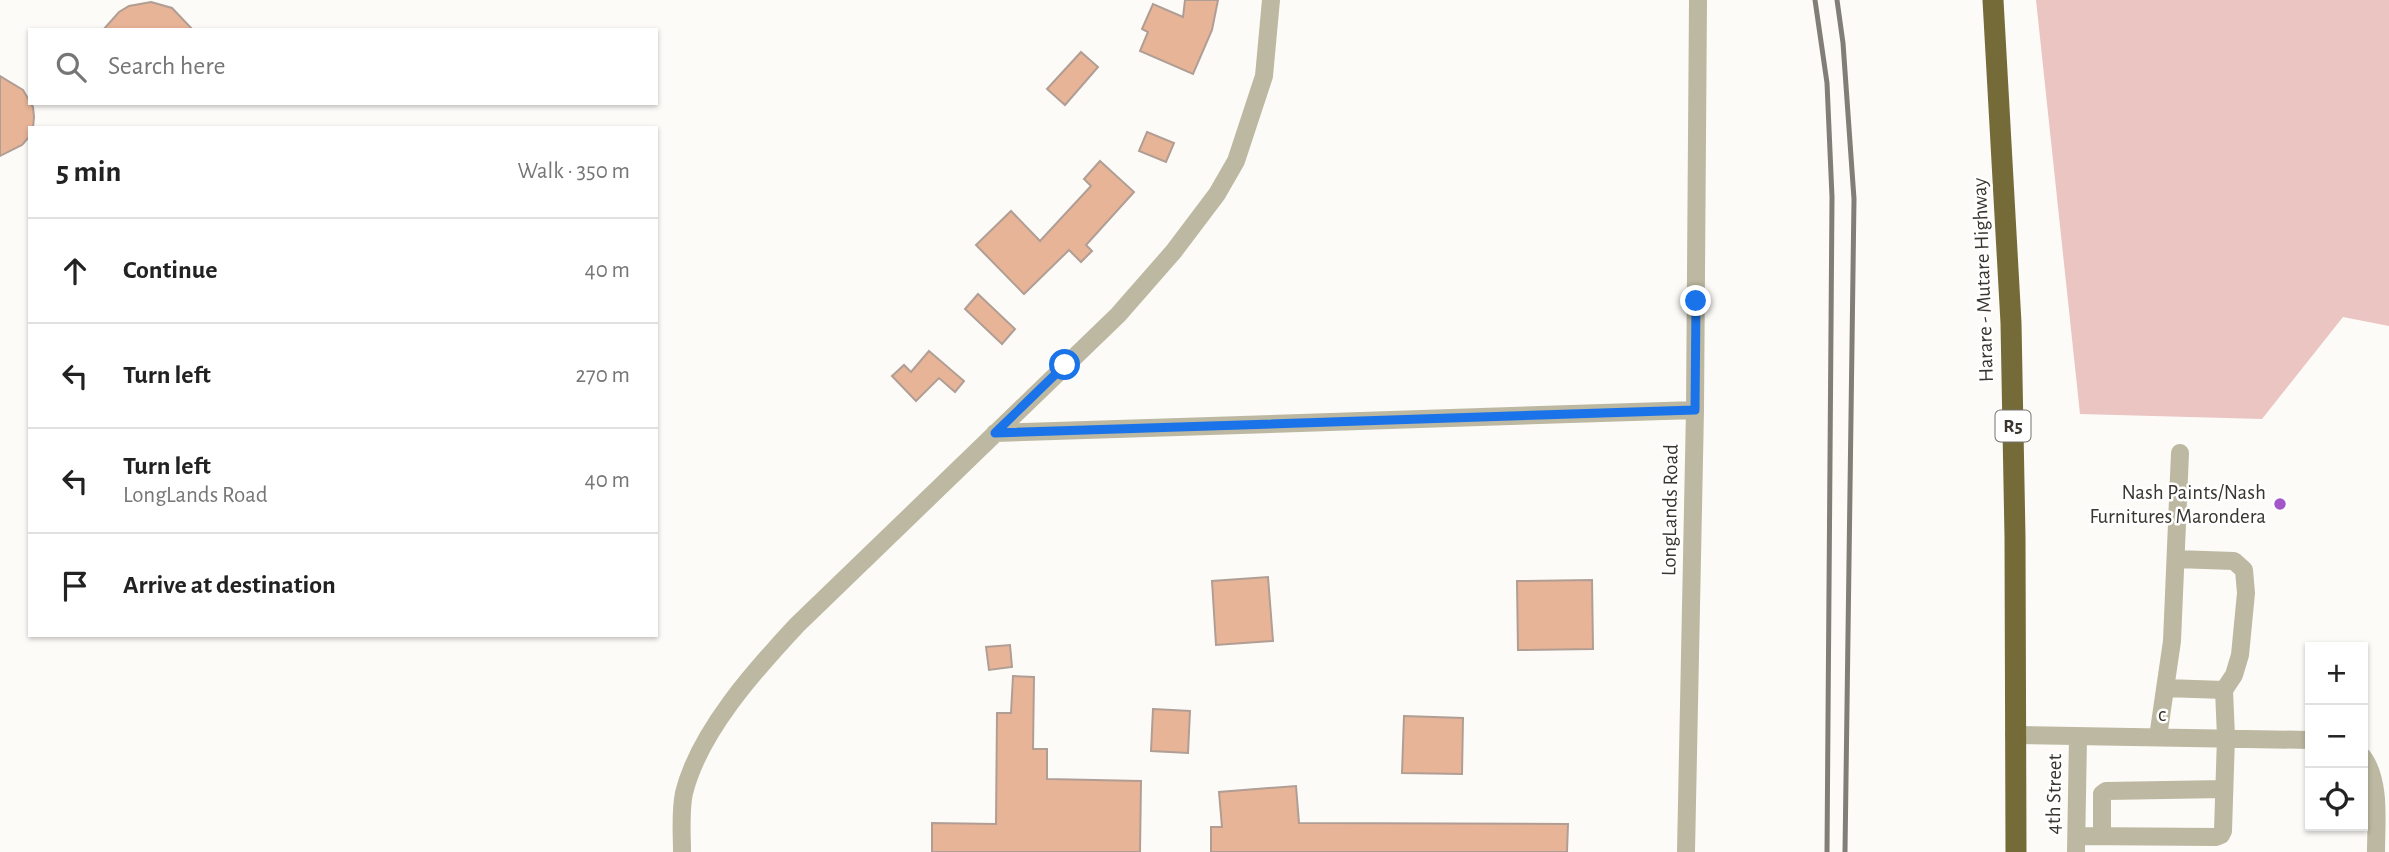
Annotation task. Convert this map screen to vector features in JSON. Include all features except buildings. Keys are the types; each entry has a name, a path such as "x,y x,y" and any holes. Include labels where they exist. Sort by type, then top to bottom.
{"highway":[{"name":"Harare - Mutare Highway","path":"1993,0 2011,323 2016,852"}],"street":[{"path":"682,852 684,794 695,761 752,674 797,625 1118,314 1174,251 1217,194 1236,161 1264,76 1272,0"},
{"name":"LongLands Road","path":"1686,852 1695,410 1698,0"},
{"path":"995,433 1695,410"},
{"path":"2158,737 2172,641 2180,453"},
{"path":"2077,844 2102,836 2221,835 2223,831 2226,737 2224,690 2234,675 2240,655 2246,593 2244,570 2234,561 2176,559"},
{"path":"2165,688 2224,690"},
{"name":"c","path":"2014,735 2305,740"},
{"name":"4th Street","path":"2077,844 2078,737"},
{"path":"2368,763 2376,797 2376,852"},
{"path":"2102,836 2102,794 2106,791 2224,789"}],"shaded area":[{"path":"2036,0 2389,0 2389,326 2343,317 2262,419 2080,414"}],"railway":[{"path":"1815,0 1827,83 1832,197 1827,852"},
{"path":"1837,0 1843,43 1854,199 1845,852"}],"place":[{"name":"Nash Paints/Nash Furnitures Marondera","path":"2280,504"}],"route":[{"path":"1065,365 995,433 1695,410 1696,301"}]}
